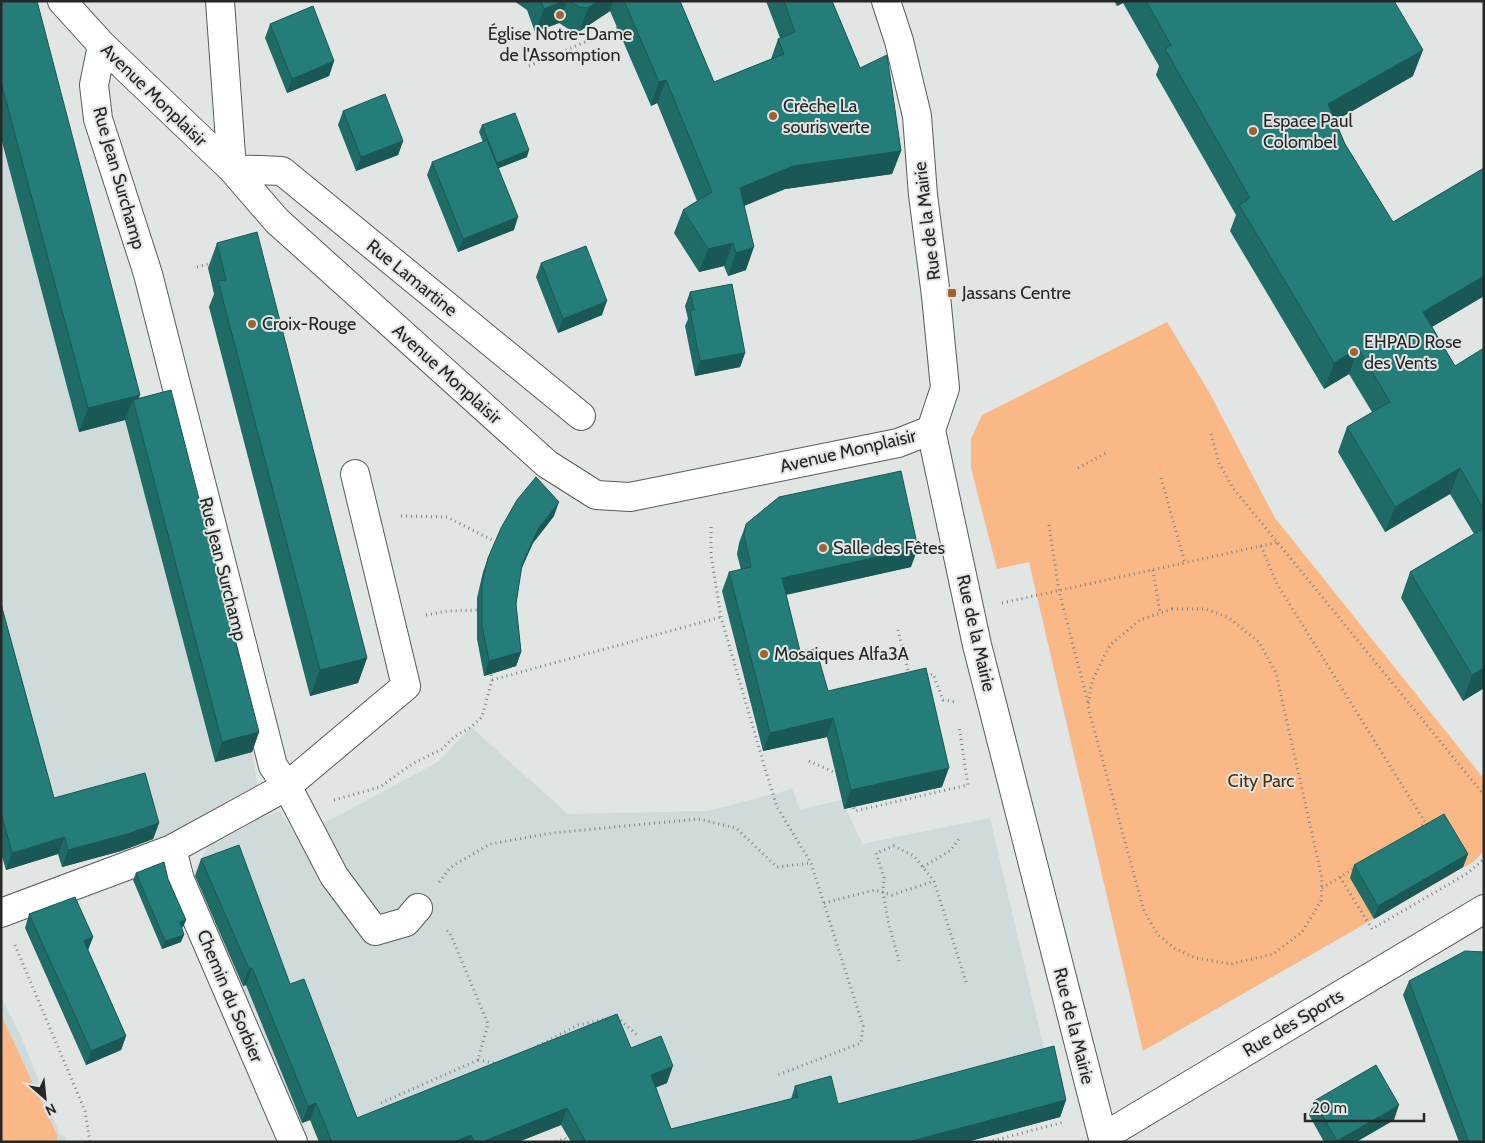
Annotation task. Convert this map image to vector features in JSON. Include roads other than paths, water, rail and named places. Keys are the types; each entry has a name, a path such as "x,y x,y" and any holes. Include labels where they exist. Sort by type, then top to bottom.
{"street":[{"name":"Avenue Monplaisir","path":"62,1 102,45 232,170 277,220 547,464 596,495 630,497 898,443 931,430"},
{"path":"220,1 232,170"},
{"name":"Rue de la Mairie","path":"886,1 899,41 917,116 923,195 937,305 945,388 931,430 970,611 1103,1139"},
{"name":"Rue Jean Surchamp","path":"102,45 94,85 98,119 148,274 273,766 287,786 334,876 374,931 406,922 418,908"},
{"name":"Rue Lamartine","path":"232,170 282,171 581,416"},
{"path":"1,913 172,848 287,786 406,686 355,474"},
{"name":"Chemin du Sorbier","path":"172,848 180,880 293,1142"},
{"name":"Rue des Sports","path":"1103,1139 1484,909"}],"place":[{"name":"Église Notre-Dame de l'Assomption","path":"560,15"},
{"name":"Crèche La souris verte","path":"773,116"},
{"name":"Espace Paul Colombel","path":"1253,131"},
{"name":"Jassans Centre","path":"952,293"},
{"name":"Croix-Rouge","path":"252,324"},
{"name":"EHPAD Rose des Vents","path":"1354,352"},
{"name":"Salle des Fêtes","path":"823,548"},
{"name":"Mosaiques Alfa3A","path":"764,654"}],"park label":[{"name":"City Parc","path":"1261,781"}]}
